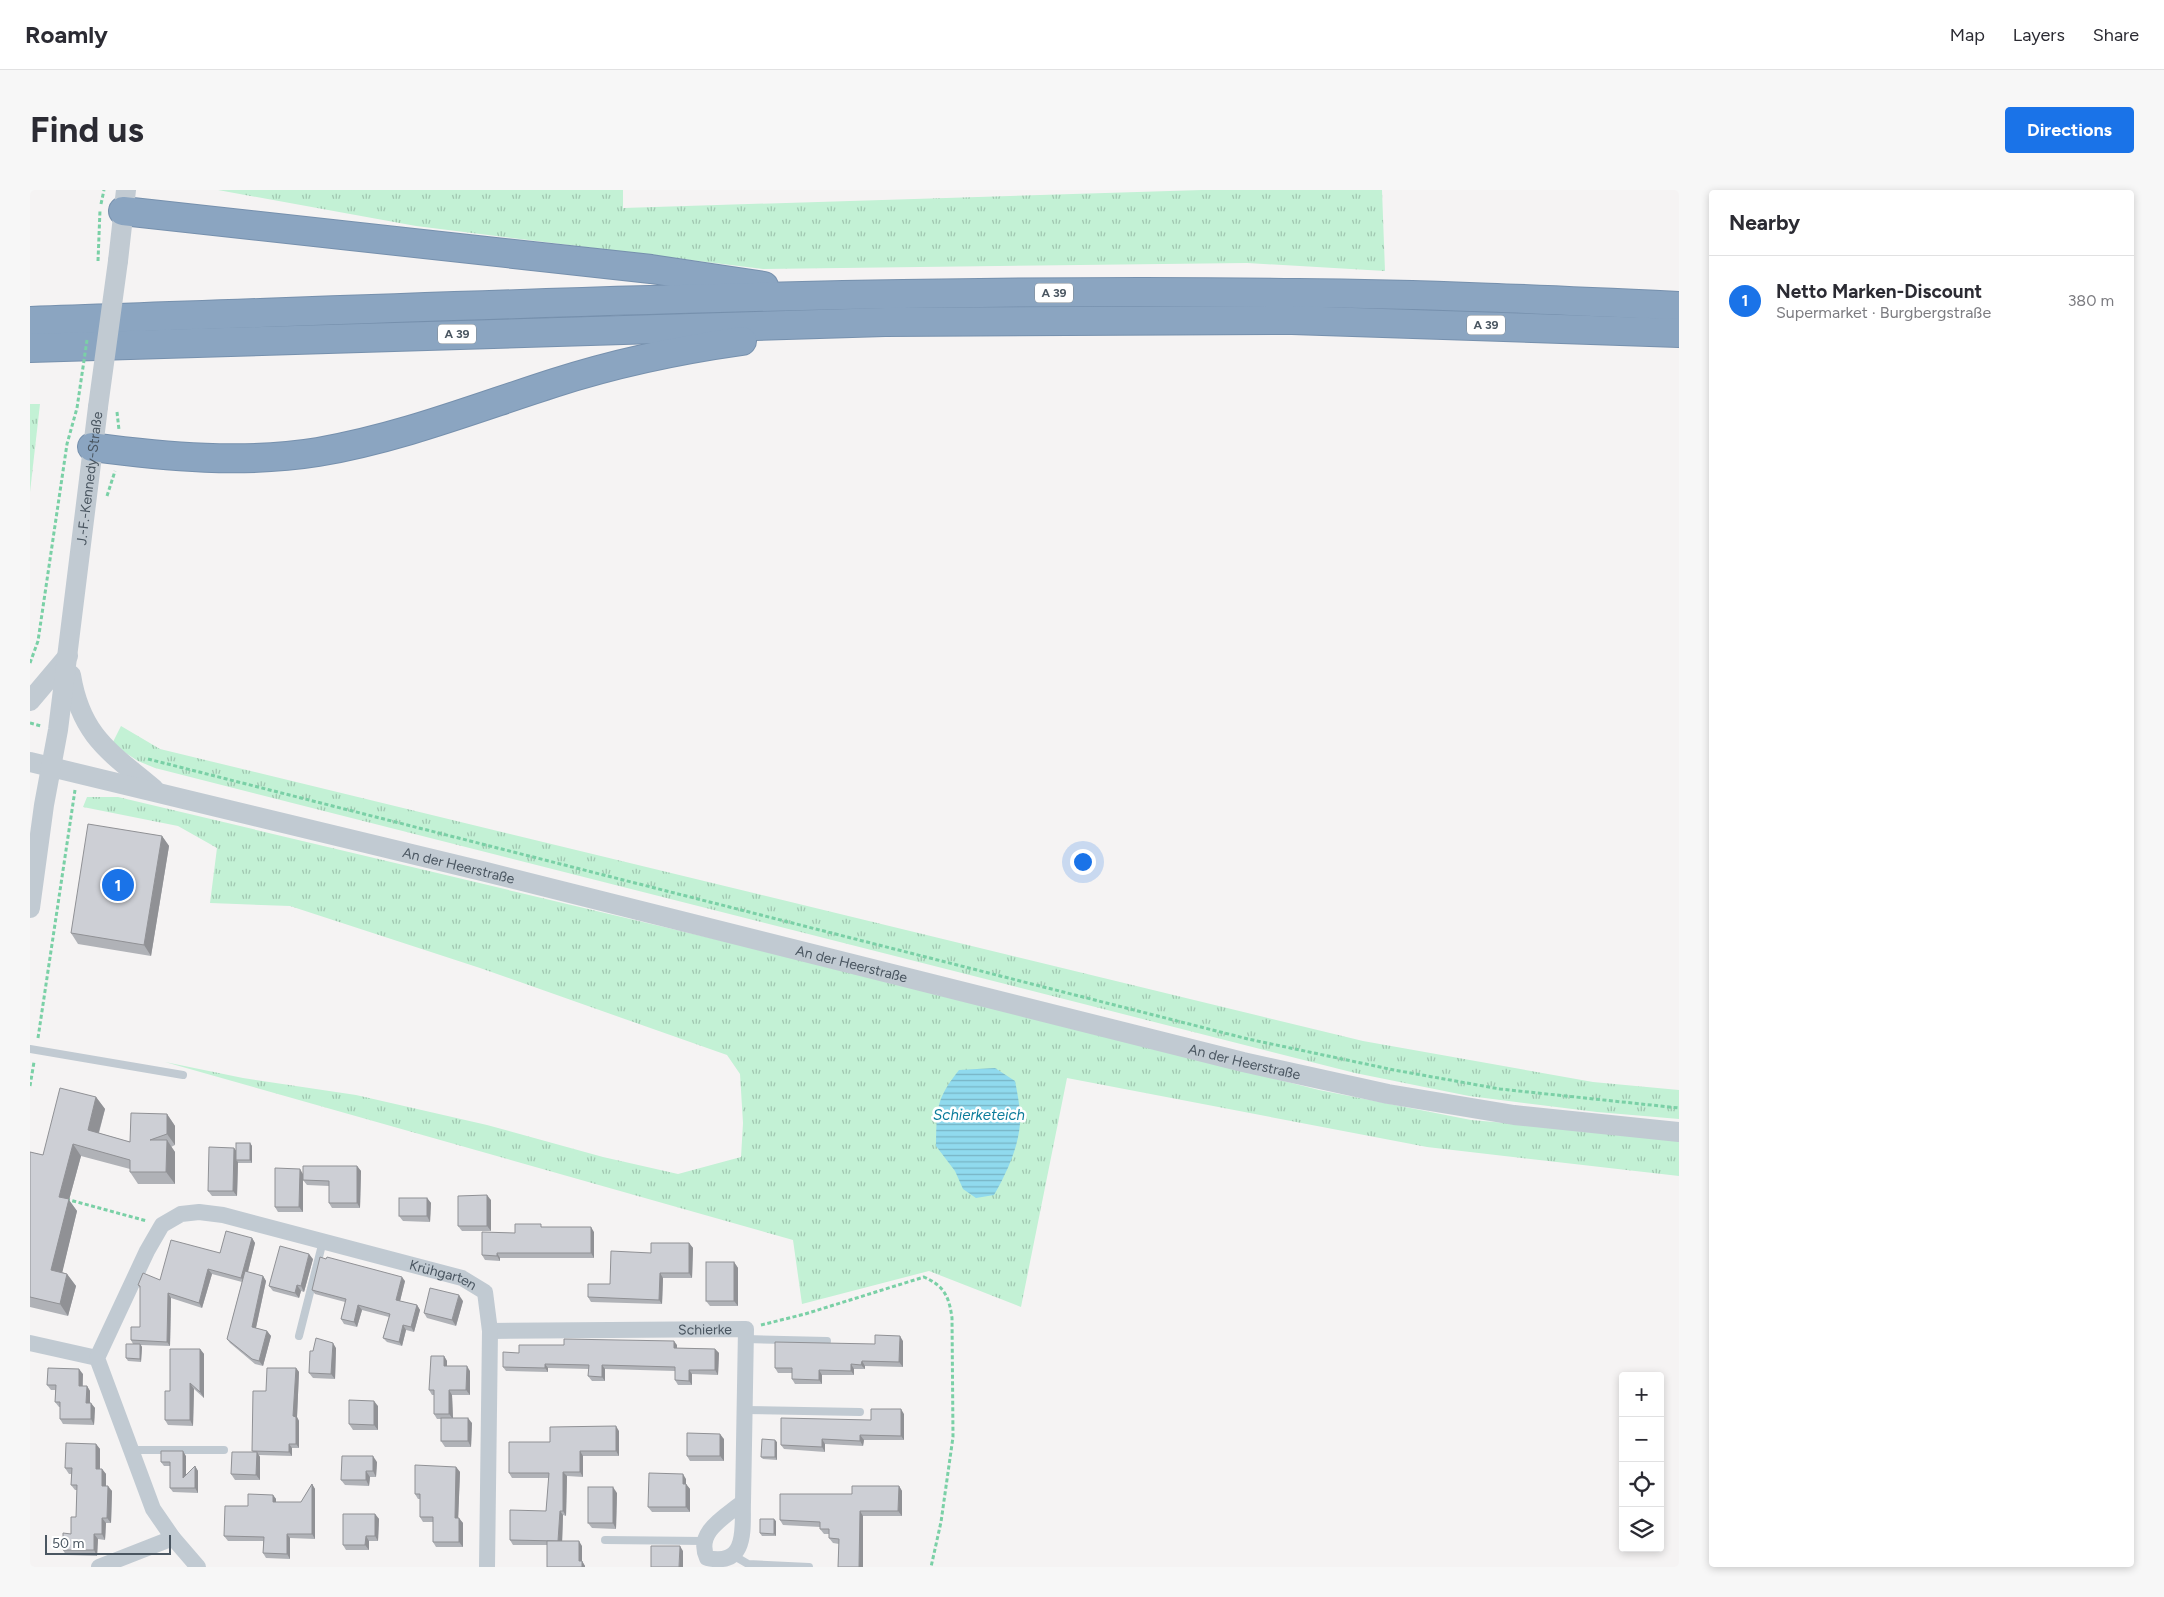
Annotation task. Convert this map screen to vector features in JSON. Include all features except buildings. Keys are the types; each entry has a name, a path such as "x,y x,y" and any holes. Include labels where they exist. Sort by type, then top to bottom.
{"highway":[{"path":"125,201 733,280 815,296"},
{"name":"A 39","path":"30,321 815,296 1293,292 1522,298 1679,306"},
{"name":"A 39","path":"30,348 885,322 1292,320 1679,333"},
{"path":"92,447 227,458 317,452 412,431 555,383 626,362 691,348 885,322"}],"street":[{"name":"J.-F.-Kennedy-Straße","path":"30,908 39,837 52,767 68,656 92,447 107,406 108,262 125,201"},
{"path":"30,701 68,656"},
{"path":"68,656 75,699 92,733 104,746 157,792"},
{"name":"An der Heerstraße","path":"30,762 1243,1062 1388,1094 1514,1116 1679,1132"},
{"path":"30,818 39,837"},
{"name":"Krühgarten","path":"162,1225 181,1214 199,1212 223,1215 462,1278 485,1292 490,1331 487,1567"},
{"path":"162,1225 147,1251 98,1358 153,1508 173,1538 198,1567"},
{"name":"Schierke","path":"490,1331 746,1334 742,1547 736,1557"},
{"path":"30,1343 98,1358"},
{"path":"736,1557 727,1562 716,1562 708,1558 703,1541 708,1532 743,1502"},
{"path":"99,1567 173,1538"}],"lane":[{"path":"33,1050 183,1075"},
{"path":"299,1336 323,1241"},
{"path":"746,1334 827,1341"},
{"path":"744,1410 860,1412"},
{"path":"133,1450 224,1450"},
{"path":"604,1540 703,1541"},
{"path":"736,1557 748,1564 809,1567"}],"path":[{"path":"104,190 98,225 108,262"},
{"path":"105,503 120,450 107,406"},
{"path":"30,664 38,640 67,444 77,408"},
{"path":"141,756 179,768 1248,1039 1394,1070 1500,1089 1679,1108"},
{"path":"30,1086 33,1050 71,809"},
{"path":"58,1197 162,1225"},
{"path":"746,1334 924,1276 939,1284 948,1301 952,1318 953,1418 941,1522 931,1567"}],"green space":[{"path":"218,190 623,190 623,208 1202,190 1382,190 1385,271 1247,263 763,269 416,226"},
{"path":"30,404 40,404 30,492"},
{"path":"121,726 160,749 1363,1041 1593,1082 1679,1090 1679,1119 1597,1112 1469,1096 1355,1073 155,768 138,761 112,744"},
{"path":"87,797 118,797 878,978 1319,1090 1471,1120 1679,1138 1679,1176 1427,1147 1067,1078 1021,1307 929,1271 802,1304 793,1240 165,1062 243,1078 356,1095 487,1125 603,1157 678,1174 741,1157 743,1123 740,1074 727,1055 480,968 290,906 210,903 217,848 178,826 83,807"}],"water":[{"name":"Schierketeich","path":"995,1068 1015,1081 1020,1112 1019,1133 1009,1166 994,1195 976,1198 963,1189 955,1171 936,1146 937,1114 945,1089 959,1070"}],"place":[{"name":"Netto Marken-Discount","path":"118,885"}]}
